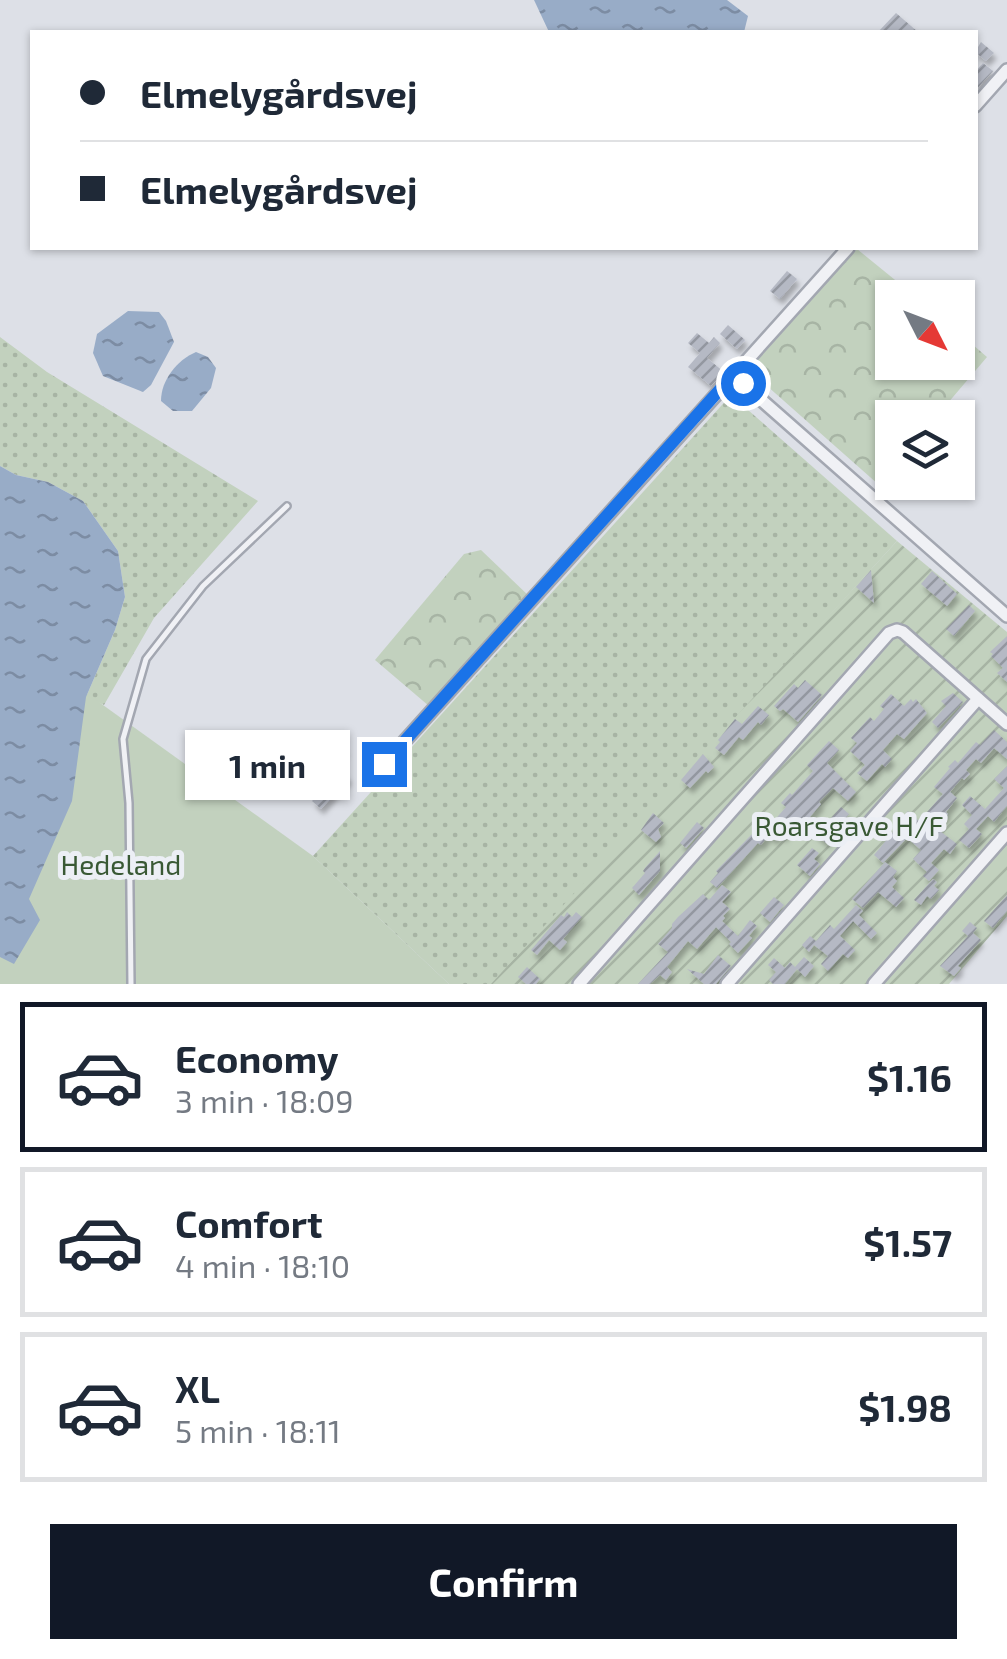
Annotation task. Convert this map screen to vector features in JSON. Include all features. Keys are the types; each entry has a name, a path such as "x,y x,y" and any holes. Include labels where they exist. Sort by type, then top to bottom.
{"street":[{"path":"978,103 1007,70"},
{"path":"384,764 846,250"},
{"path":"733,375 1007,616"},
{"path":"580,984 889,633 902,632 1007,724"},
{"path":"727,984 978,699"},
{"path":"874,984 1007,833"}],"lane":[{"path":"131,984 129,804 123,739 146,659 203,586 287,506"}],"green space":[{"path":"858,250 895,280 875,280 875,380 967,380 950,400 875,400 875,481 757,377 758,358"},
{"path":"0,337 47,372 258,501 154,618 104,705 86,697 125,597 118,551 83,501 48,482 16,475 0,466"},
{"path":"975,347 987,357 975,371"},
{"path":"731,395 897,541 494,984 449,984 313,856"},
{"name":"Roarsgave H/F","path":"897,541 1007,632 1007,916 949,984 491,984"},
{"path":"481,550 530,597 429,706 375,660 464,554"},
{"name":"Hedeland","path":"0,631 313,856 449,984 0,984"}],"water":[{"path":"534,0 727,0 748,16 744,30 548,30"},
{"path":"128,311 159,312 174,342 151,385 143,392 103,376 93,353 97,334"},
{"path":"196,352 208,357 216,368 211,388 192,411 173,411 161,401 167,378 177,365"},
{"path":"0,466 16,475 48,482 83,501 118,551 125,597 86,697 72,801 29,899 40,920 14,964 0,957"}],"building":[{"path":"896,13 916,30 880,30"},
{"path":"981,42 994,53 986,61 978,54"},
{"path":"983,63 993,71 978,88 978,69"},
{"path":"787,271 797,279 780,299 770,291"},
{"path":"728,325 745,340 737,349 720,334"},
{"path":"697,333 709,343 714,337 720,343 707,358 724,372 711,386 688,367 700,353 688,343"},
{"path":"871,570 874,603 856,587"},
{"path":"932,571 957,594 947,606 921,584"},
{"path":"969,605 975,611 954,636 946,629"},
{"path":"1007,636 1007,682 997,673 1003,668 990,652"},
{"path":"805,680 822,695 798,722 774,706 794,684 798,688"},
{"path":"953,693 963,702 938,728 932,722 946,706 941,701"},
{"path":"891,694 904,706 916,699 927,713 904,739 897,734 883,750 892,759 867,781 857,773 865,765 850,751 857,743 851,738 870,717 874,721"},
{"path":"758,706 769,715 761,725 758,722 743,740 739,737 724,755 715,748 735,719 742,724"},
{"path":"994,730 1007,742 1007,759 994,748 981,763 976,759 966,770 970,774 950,792 957,798 936,828 957,844 950,854 944,849 931,863 939,870 929,881 923,876 927,872 913,859 921,850 907,838 883,863 874,855 908,811 919,821 943,794 934,787 948,767 955,760 958,763 976,742 980,745"},
{"path":"327,734 345,750 333,763 349,778 321,809 312,801 327,785 313,772 330,754 318,743"},
{"path":"829,741 839,750 827,763 856,792 848,801 833,788 810,817 822,828 841,807 849,814 826,843 798,819 783,837 779,834 775,840 769,835 717,888 710,882 716,871 754,832 765,831 786,807 781,803 813,771 807,765"},
{"path":"703,754 714,767 690,788 681,780"},
{"path":"294,760 314,776 304,788 285,770"},
{"path":"1007,766 1007,806 994,822 988,816 976,829 982,834 969,848 959,840 969,829 964,824 972,815 962,805 970,796 985,809 1004,788 994,779"},
{"path":"653,813 664,823 658,829 661,837 656,842 641,830"},
{"path":"697,822 704,828 686,848 680,843"},
{"path":"812,848 819,853 814,859 820,864 810,876 797,865"},
{"path":"660,851 660,871 639,895 632,888"},
{"path":"885,862 897,871 892,887 904,898 896,907 878,892 863,908 852,899"},
{"path":"933,879 939,890 931,899 927,896 921,905 914,900"},
{"path":"722,885 731,892 722,902 730,909 722,921 738,936 750,920 757,926 749,936 752,938 738,953 716,927 697,949 688,941 667,967 672,972 666,980 660,975 650,984 638,984 668,952 658,944 672,924 703,894 709,900"},
{"path":"1007,895 1007,911 993,928 984,921"},
{"path":"774,897 784,905 770,922 760,913"},
{"path":"856,905 863,911 859,915 877,933 871,939 853,921 840,936 855,950 848,958 843,954 828,971 821,964 828,956 814,945 809,952 802,945 810,936 816,941 830,925 834,929"},
{"path":"567,912 572,917 576,912 582,917 563,939 567,942 560,950 549,940 537,955 531,950"},
{"path":"970,922 977,928 973,933 981,940 954,976 940,966 968,936 962,931"},
{"path":"718,955 731,966 716,984 704,984 687,969 704,974"},
{"path":"804,957 814,966 805,977 797,969 785,984 769,980 776,972 768,965 774,958 785,968 790,962 795,967"},
{"path":"527,967 540,979 536,984 526,984 518,977"}],"route":[{"path":"384,764 733,375 743,383"}]}
